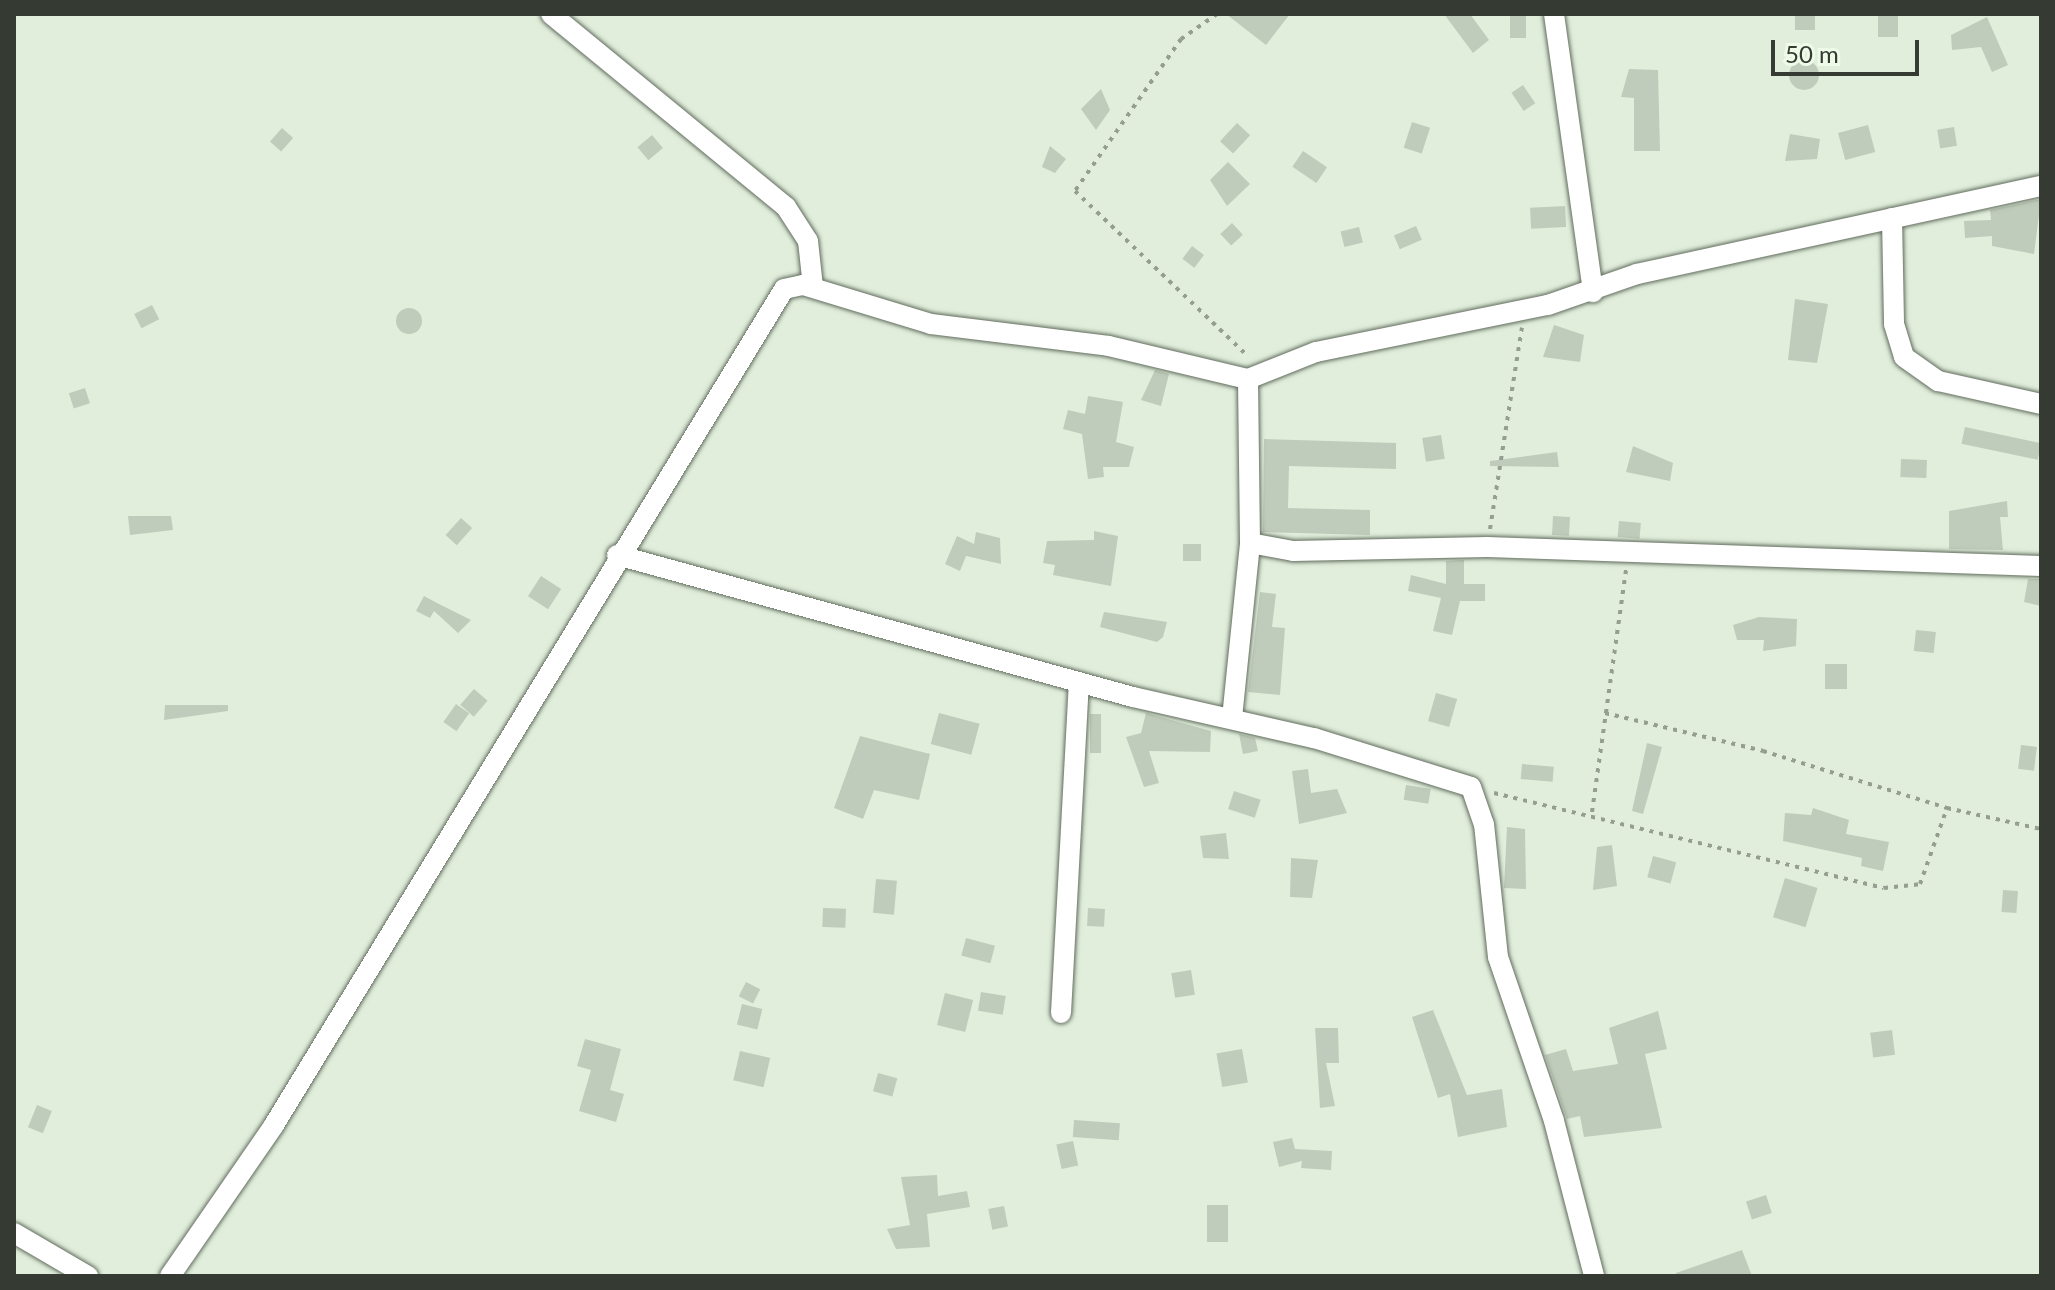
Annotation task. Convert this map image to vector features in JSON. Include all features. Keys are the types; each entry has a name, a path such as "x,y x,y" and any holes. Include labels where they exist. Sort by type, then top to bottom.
{"street":[{"path":"551,14 786,207 808,241 813,287"},
{"path":"1554,14 1593,292"},
{"path":"170,1276 274,1125 773,302 793,285 813,287 931,324 1109,346 1248,379 1316,352 1524,310 1593,292 1637,274 2041,186"},
{"path":"1892,218 1894,324 1904,357 1938,381 2041,404"},
{"path":"1232,718 1250,543 1248,379"},
{"path":"1250,543 1293,551 1487,547 1627,555 1825,554 2041,566"},
{"path":"617,555 1079,683 1232,718 1476,791 1498,957 1554,1121 1594,1276"},
{"path":"1061,1013 1079,683"},
{"path":"14,1233 88,1276"}],"path":[{"path":"1217,14 1181,39 1075,191 1250,353 1248,379"},
{"path":"1487,547 1524,310"},
{"path":"1592,812 1627,555"},
{"path":"1605,713 1763,751 1947,808 2041,829"},
{"path":"1476,791 1592,812 1905,888 1926,876 1947,808"}],"building":[{"path":"1226,14 1290,14 1266,45"},
{"path":"1444,14 1470,14 1489,40 1473,53"},
{"path":"1510,14 1526,14 1526,38 1510,38"},
{"path":"1795,14 1815,14 1815,30 1795,30"},
{"path":"1878,14 1898,14 1898,37 1878,37"},
{"path":"1987,17 2008,65 1992,72 1981,47 1952,50 1951,35"},
{"path":"1804,60 1815,64 1819,75 1815,86 1804,90 1793,86 1789,75 1793,64"},
{"path":"1629,69 1658,70 1660,151 1634,151 1634,98 1621,97"},
{"path":"1523,85 1535,103 1524,111 1511,93"},
{"path":"1101,89 1110,110 1096,130 1081,109"},
{"path":"1412,122 1430,128 1422,154 1404,148"},
{"path":"1237,123 1250,135 1233,154 1220,141"},
{"path":"1868,125 1875,152 1845,160 1838,133"},
{"path":"1954,127 1957,146 1940,148 1937,130"},
{"path":"282,128 293,138 281,151 270,141"},
{"path":"1790,134 1820,139 1817,159 1785,161"},
{"path":"652,135 663,148 648,160 637,147"},
{"path":"1050,146 1066,159 1055,173 1042,167"},
{"path":"1303,151 1327,167 1316,183 1292,167"},
{"path":"1228,162 1250,184 1227,206 1210,180"},
{"path":"2041,199 2034,254 1992,246 1992,236 1965,238 1964,221 1991,220 1990,210"},
{"path":"1565,206 1566,227 1531,229 1530,208"},
{"path":"1232,223 1243,235 1231,246 1220,234"},
{"path":"1416,226 1422,240 1400,249 1394,235"},
{"path":"1359,227 1363,243 1344,247 1341,232"},
{"path":"1192,246 1204,255 1194,268 1182,259"},
{"path":"1795,299 1828,304 1817,363 1788,360"},
{"path":"152,305 159,319 141,328 134,314"},
{"path":"409,308 418,312 422,321 418,330 409,334 400,330 396,321 400,312"},
{"path":"1554,325 1584,335 1580,362 1543,357"},
{"path":"1155,370 1169,374 1161,406 1141,400"},
{"path":"85,388 90,403 74,408 69,393"},
{"path":"1088,396 1123,402 1116,442 1134,447 1129,467 1103,467 1104,477 1088,479 1082,434 1063,429 1068,410 1085,414"},
{"path":"1965,427 2041,443 2038,460 1961,444"},
{"path":"1441,435 1445,459 1426,462 1422,438"},
{"path":"1264,439 1396,443 1396,469 1289,466 1288,508 1370,510 1370,535 1263,532"},
{"path":"1633,446 1673,463 1670,481 1626,472"},
{"path":"1557,452 1559,467 1490,466 1490,461"},
{"path":"1901,459 1927,460 1926,478 1900,477"},
{"path":"2007,501 2008,517 2000,517 2003,550 1949,549 1949,511"},
{"path":"128,516 171,516 173,530 130,535"},
{"path":"1553,516 1570,517 1569,536 1552,535"},
{"path":"461,518 472,528 457,545 446,535"},
{"path":"1619,521 1641,523 1640,539 1618,537"},
{"path":"1094,531 1118,536 1111,586 1053,575 1055,565 1043,563 1047,541 1094,540"},
{"path":"976,532 1000,538 1001,564 966,556 960,571 945,564 957,536 974,544"},
{"path":"1183,544 1201,544 1201,561 1183,561"},
{"path":"1464,560 1464,584 1485,584 1485,601 1460,601 1452,635 1433,631 1441,598 1408,591 1411,575 1446,584 1446,561"},
{"path":"541,576 561,589 548,609 528,596"},
{"path":"2028,579 2041,579 2041,606 2024,602"},
{"path":"1260,592 1276,594 1272,627 1285,628 1280,695 1248,692"},
{"path":"424,596 471,620 458,633 434,611 430,618 416,611"},
{"path":"1104,612 1167,622 1163,637 1157,642 1100,627"},
{"path":"1759,617 1797,619 1796,646 1763,651 1764,640 1737,640 1733,625"},
{"path":"1916,630 1936,632 1934,653 1914,651"},
{"path":"1825,664 1847,664 1847,689 1825,689"},
{"path":"474,689 488,701 474,717 460,705"},
{"path":"1436,693 1457,699 1449,727 1428,721"},
{"path":"456,704 469,713 456,731 443,722"},
{"path":"165,705 228,705 228,711 164,720"},
{"path":"939,713 980,724 971,755 931,744"},
{"path":"1146,713 1211,731 1210,752 1149,751 1159,783 1144,787 1126,737 1141,733"},
{"path":"1090,714 1101,714 1101,753 1090,753"},
{"path":"1239,734 1255,738 1258,751 1243,754"},
{"path":"860,736 930,754 919,800 874,790 863,819 834,808"},
{"path":"1647,743 1662,747 1643,814 1632,811"},
{"path":"2021,745 2037,747 2034,771 2018,769"},
{"path":"1522,764 1554,767 1553,782 1521,779"},
{"path":"1308,769 1311,793 1337,789 1347,813 1299,824 1292,771"},
{"path":"1406,785 1431,789 1428,804 1404,800"},
{"path":"1234,791 1261,800 1255,818 1228,809"},
{"path":"1813,808 1849,820 1846,834 1889,842 1883,871 1861,866 1862,858 1783,841 1785,813 1811,815"},
{"path":"1507,827 1525,829 1526,889 1504,888"},
{"path":"1226,833 1229,859 1203,858 1200,836"},
{"path":"1612,845 1617,886 1593,890 1597,847"},
{"path":"1653,856 1676,862 1670,883 1647,877"},
{"path":"1291,858 1318,860 1312,898 1290,897"},
{"path":"1785,878 1818,888 1806,927 1773,917"},
{"path":"876,879 897,881 894,915 873,913"},
{"path":"2003,890 2018,891 2016,913 2001,912"},
{"path":"823,908 846,909 845,928 822,927"},
{"path":"1088,908 1105,909 1104,927 1087,926"},
{"path":"966,938 995,946 990,963 961,955"},
{"path":"1191,970 1195,995 1175,998 1171,973"},
{"path":"746,982 760,989 753,1004 739,996"},
{"path":"981,992 1006,996 1003,1015 978,1011"},
{"path":"945,993 973,1000 965,1032 937,1025"},
{"path":"742,1004 762,1009 757,1029 737,1024"},
{"path":"1433,1010 1467,1095 1502,1089 1507,1127 1458,1137 1450,1094 1438,1098 1412,1017"},
{"path":"1658,1011 1667,1049 1645,1054 1662,1128 1584,1137 1580,1116 1567,1119 1545,1055 1566,1049 1573,1071 1618,1064 1609,1028"},
{"path":"1315,1028 1338,1028 1339,1063 1326,1063 1335,1106 1320,1108"},
{"path":"1892,1030 1895,1055 1873,1057 1870,1033"},
{"path":"585,1039 621,1049 610,1090 624,1094 616,1122 579,1111 591,1070 577,1066"},
{"path":"1242,1049 1248,1082 1222,1087 1216,1054"},
{"path":"740,1051 770,1058 763,1087 733,1080"},
{"path":"878,1073 897,1078 892,1097 873,1091"},
{"path":"37,1105 52,1111 43,1133 28,1127"},
{"path":"1074,1120 1120,1123 1119,1140 1073,1137"},
{"path":"1292,1138 1295,1149 1332,1151 1331,1170 1301,1168 1302,1161 1279,1167 1273,1142"},
{"path":"1073,1141 1078,1165 1062,1169 1056,1145"},
{"path":"937,1175 938,1196 967,1191 970,1207 927,1214 930,1247 896,1249 887,1229 910,1225 901,1177"},
{"path":"1766,1195 1772,1213 1752,1220 1746,1201"},
{"path":"1207,1205 1228,1205 1228,1242 1207,1242"},
{"path":"1004,1206 1008,1227 992,1230 988,1209"},
{"path":"1742,1250 1752,1276 1676,1276 1676,1273"}]}
